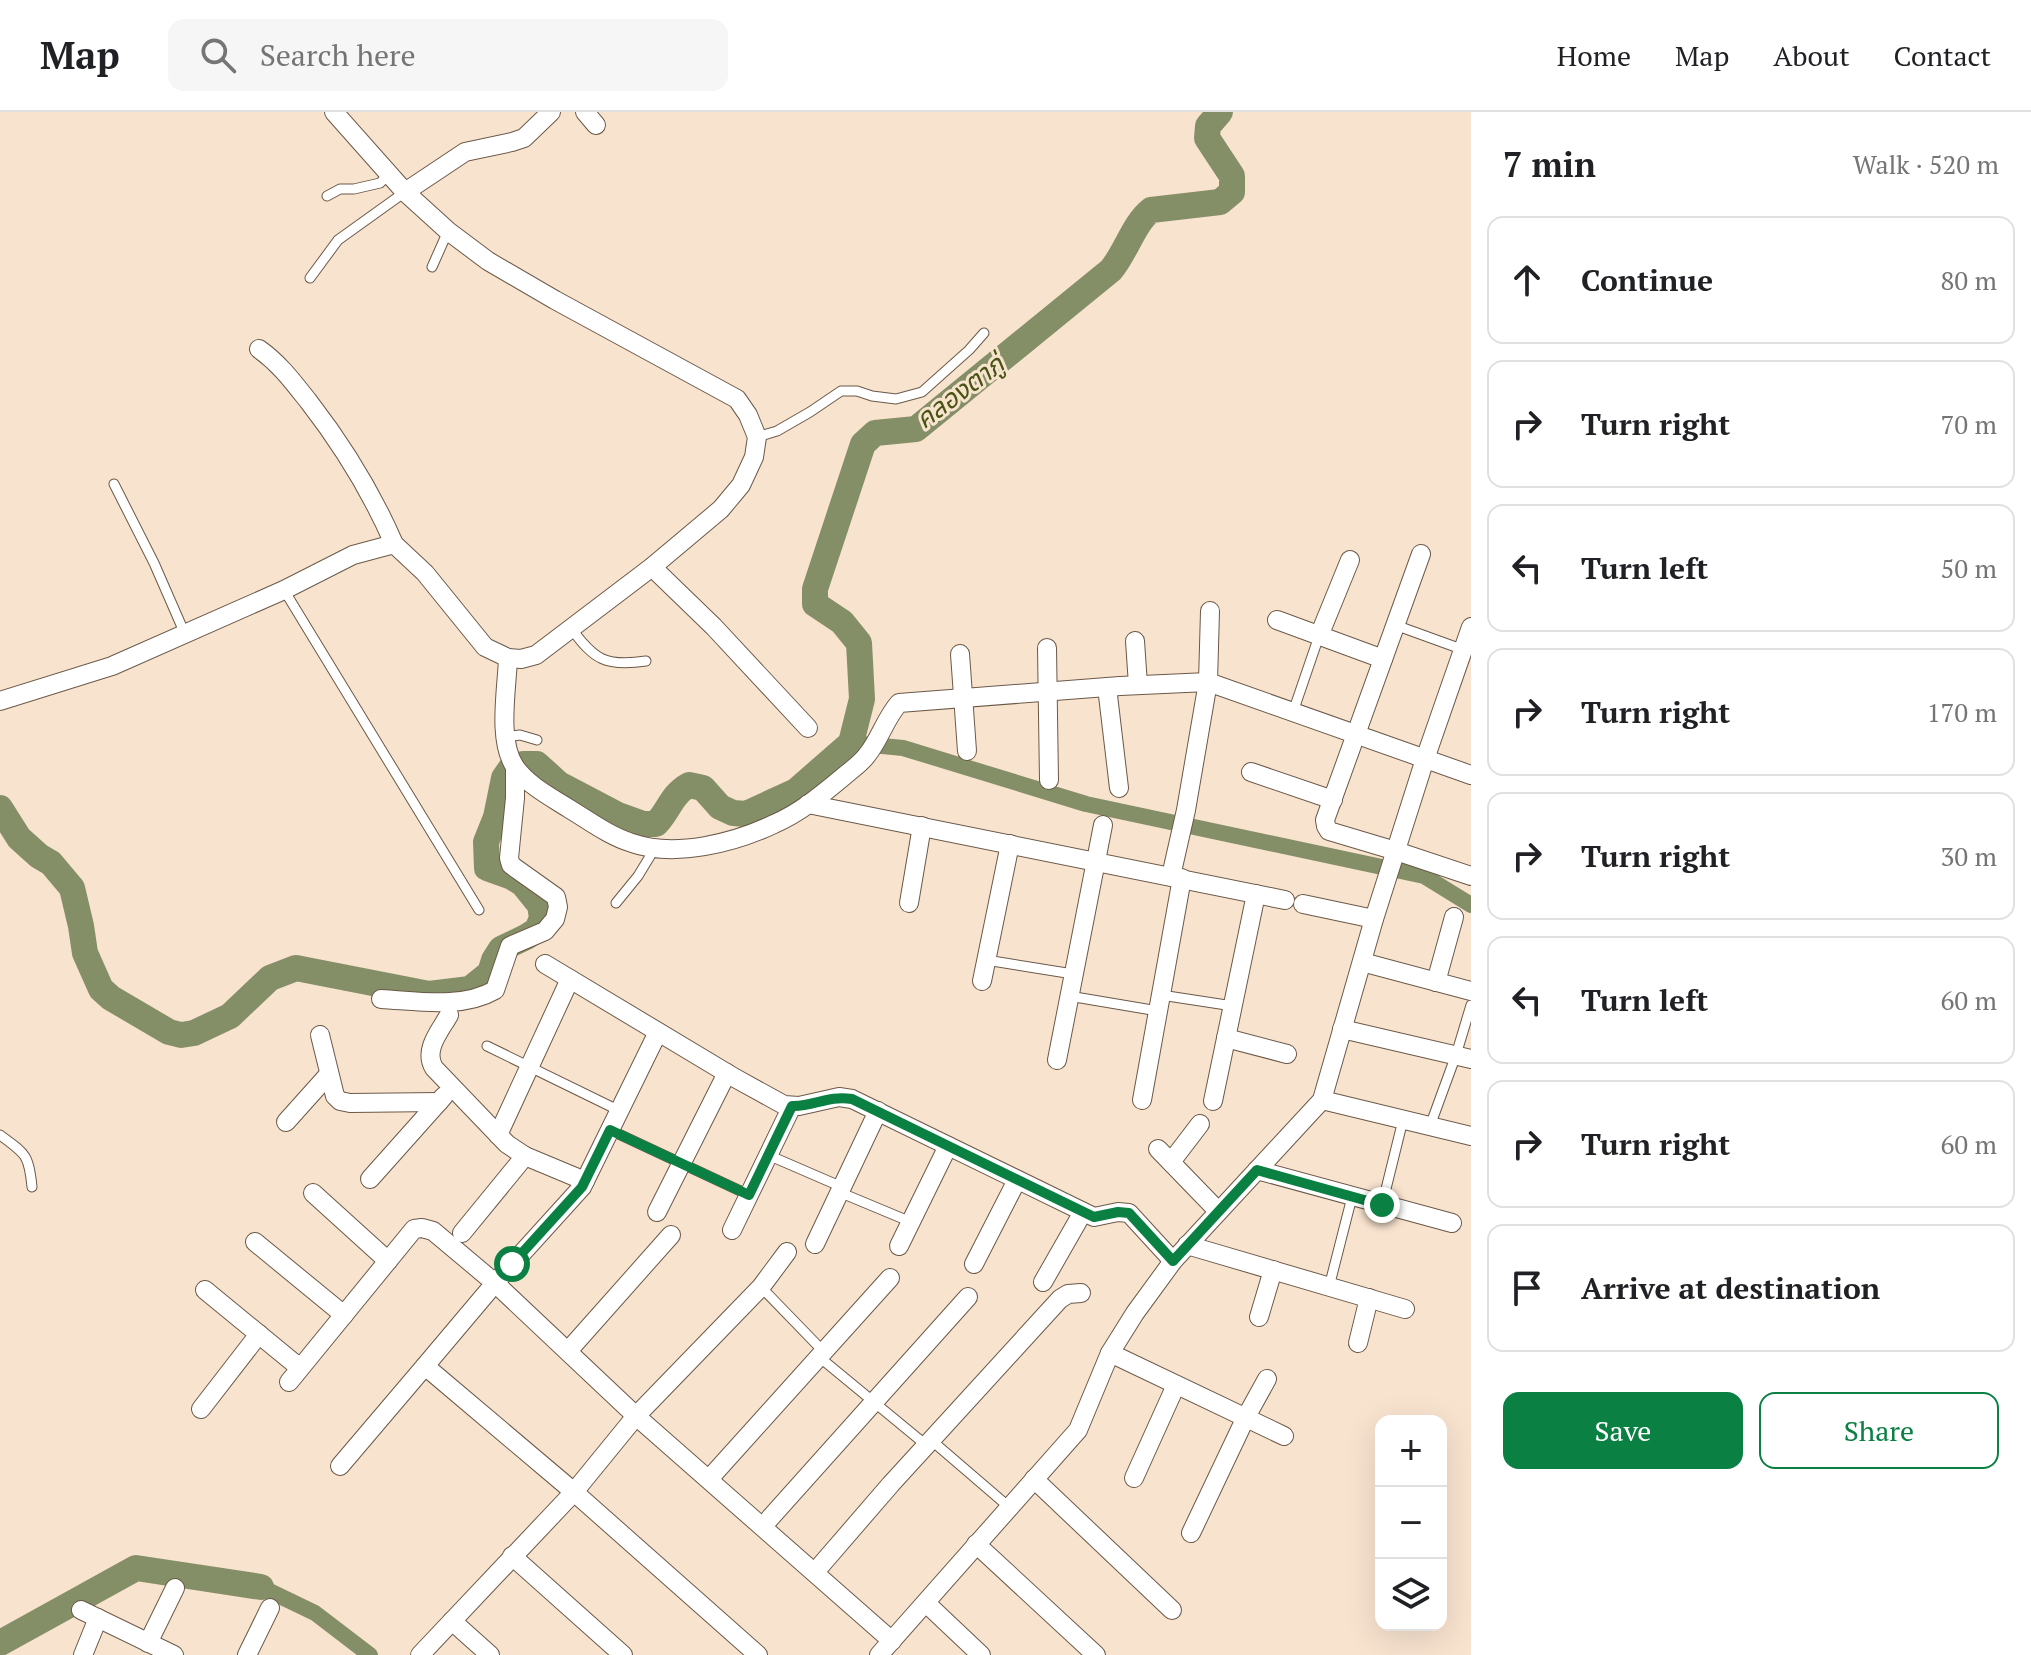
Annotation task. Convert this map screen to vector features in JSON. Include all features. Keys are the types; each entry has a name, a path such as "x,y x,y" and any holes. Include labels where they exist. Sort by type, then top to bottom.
{"street":[{"path":"259,349 285,371 337,438 379,510 394,544 425,573 485,647 508,658 536,655 652,567 721,509 741,485 754,457 757,437 737,399 488,261 448,231 405,192 334,112"},
{"path":"405,192 465,152 524,138 551,112"},
{"path":"0,701 112,666 284,590 353,555 394,544"},
{"path":"1421,554 1325,820 1329,831 1392,865 1471,876"},
{"path":"1319,636 1350,560"},
{"path":"652,567 714,627 808,728"},
{"path":"1142,1100 1160,1003 1181,835 1208,682 1210,611"},
{"path":"1277,620 1383,659"},
{"path":"879,1655 1078,1430 1110,1353 1173,1261 1322,1100 1374,919 1425,759 1465,657 1471,627"},
{"path":"1135,641 1138,685"},
{"path":"1047,648 1049,780"},
{"path":"960,654 967,751"},
{"path":"381,999 455,1002 486,996 495,990 510,946 545,931 555,919 558,907 556,897 511,865 509,858 515,767 505,737 508,658"},
{"path":"515,767 538,790 606,832 633,844 666,850 716,845 775,824 822,795 866,757 899,703 1208,682 1471,775"},
{"path":"1107,687 1119,788"},
{"path":"1251,772 1333,800"},
{"path":"808,804 1374,919"},
{"path":"1057,1060 1103,825"},
{"path":"909,903 922,826"},
{"path":"982,981 1010,844"},
{"path":"1213,1101 1256,894"},
{"path":"1436,982 1454,917"},
{"path":"1362,962 1471,991"},
{"path":"545,964 784,1105 799,1106 839,1097 852,1099 1094,1217 1129,1213 1173,1261"},
{"path":"498,1135 570,979"},
{"path":"449,1015 429,1051 429,1061 445,1095 525,1156 585,1181"},
{"path":"1342,1029 1463,1057"},
{"path":"340,1466 495,1283 582,1187 658,1032"},
{"path":"320,1035 335,1096 340,1101 350,1103 445,1095"},
{"path":"1226,1038 1287,1054"},
{"path":"657,1212 727,1073"},
{"path":"286,1122 329,1074"},
{"path":"370,1179 445,1095"},
{"path":"1322,1100 1471,1136"},
{"path":"732,1230 792,1106"},
{"path":"815,1244 878,1111"},
{"path":"1200,1124 1165,1155 1218,1211"},
{"path":"899,1246 948,1146"},
{"path":"462,1233 525,1156"},
{"path":"1257,1170 1452,1223"},
{"path":"974,1264 1017,1180"},
{"path":"313,1193 388,1261"},
{"path":"1043,1282 1083,1212"},
{"path":"205,1290 259,1334 295,1375 414,1229 433,1231 495,1283 636,1416 892,1641"},
{"path":"568,1351 671,1235"},
{"path":"255,1242 344,1315"},
{"path":"1187,1245 1405,1309"},
{"path":"420,1655 574,1492 636,1416 761,1287 787,1252"},
{"path":"1259,1317 1273,1270"},
{"path":"709,1479 890,1278"},
{"path":"815,1572 1060,1299 1068,1294 1081,1293"},
{"path":"763,1526 968,1297"},
{"path":"1358,1343 1369,1298"},
{"path":"201,1409 259,1334"},
{"path":"1110,1353 1284,1436"},
{"path":"425,1366 574,1492 758,1655"},
{"path":"1191,1533 1267,1379"},
{"path":"1134,1478 1176,1385"},
{"path":"1034,1479 1172,1610"},
{"path":"976,1544 1096,1655"},
{"path":"512,1556 623,1655"},
{"path":"148,1643 175,1588"},
{"path":"926,1603 981,1655"},
{"path":"247,1655 270,1608"},
{"path":"83,1655 90,1614 174,1655"},
{"path":"452,1621 490,1655"}],"lane":[{"path":"327,196 340,189 380,183 389,174"},
{"path":"310,278 338,240 405,192"},
{"path":"432,267 448,231"},
{"path":"757,437 777,431 841,391 896,399 922,392 984,333"},
{"path":"114,484 185,634"},
{"path":"284,590 479,910"},
{"path":"1395,625 1465,657"},
{"path":"571,628 586,649 604,660 618,664 646,661"},
{"path":"1293,712 1319,636"},
{"path":"505,737 520,735 537,740"},
{"path":"616,903 655,848"},
{"path":"986,960 1073,974"},
{"path":"1069,996 1233,1006"},
{"path":"1430,1126 1463,1057 1471,1005"},
{"path":"487,1046 620,1111"},
{"path":"1382,1205 1403,1120"},
{"path":"610,1130 749,1195"},
{"path":"0,1135 21,1151 29,1163 32,1187"},
{"path":"768,1155 911,1222"},
{"path":"1329,1287 1352,1197"},
{"path":"761,1287 821,1353 874,1401 1009,1507"}],"waterway":[{"name":"คลองตาภู่","path":"0,808 19,838 51,863 72,888 85,953 101,989 169,1032 181,1035 194,1033 230,1016 270,978 296,968 429,994 470,989 490,973 501,949 537,930 542,918 540,905 523,884 487,868 486,842 496,817 504,778 511,768 537,764 559,784 618,815 643,824 656,824 674,798 689,785 703,788 720,807 733,813 746,814 796,791 851,743 862,699 859,643 842,622 815,604 815,589 863,444 875,433 916,429 1111,270 1140,222 1151,210 1220,202 1232,192 1232,176 1207,138 1208,126 1220,112"},
{"path":"851,743 903,748 1086,804 1424,876 1471,905"},
{"path":"0,1643 136,1568 261,1587"},
{"path":"261,1587 315,1613 370,1655"}],"route":[{"path":"512,1264 582,1187 610,1130 749,1195 792,1106 839,1097 852,1099 1094,1217 1129,1213 1173,1261 1257,1170 1382,1205"}]}
